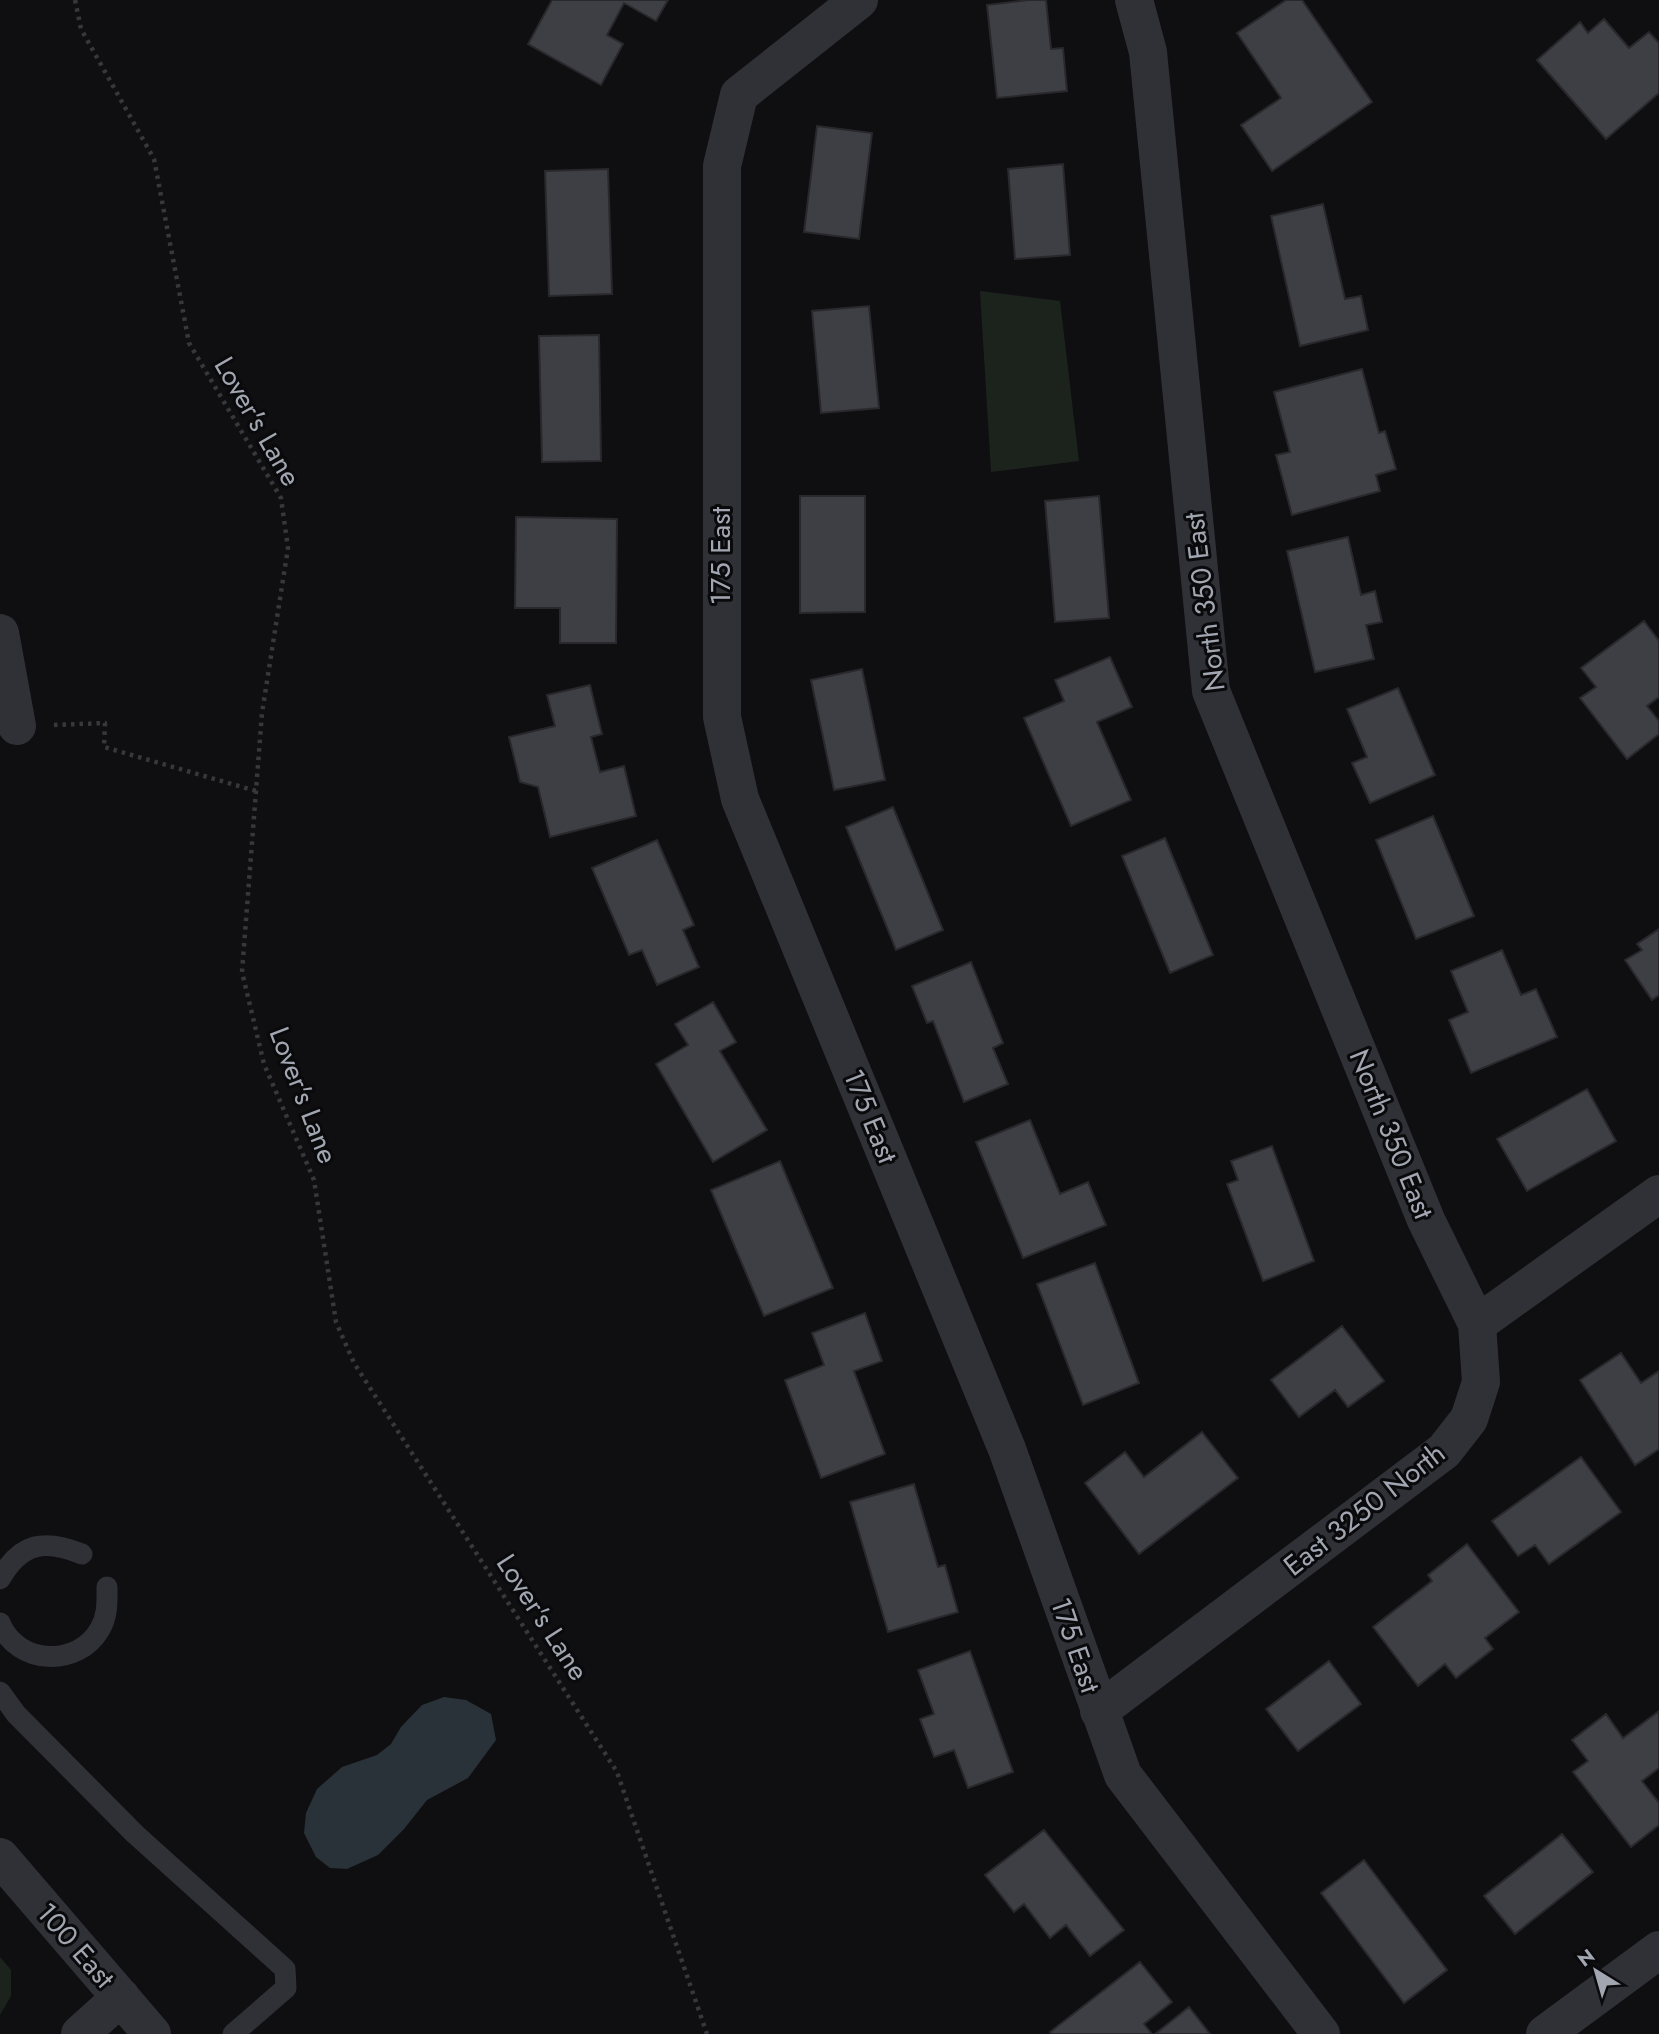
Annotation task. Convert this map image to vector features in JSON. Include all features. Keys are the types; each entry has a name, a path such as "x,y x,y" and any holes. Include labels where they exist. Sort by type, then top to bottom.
{"street":[{"name":"175 East","path":"859,0 739,95 722,166 722,717 740,799 1007,1449 1123,1775 1321,2034"},
{"name":"North 350 East","path":"1134,0 1148,52 1211,691 1426,1220 1478,1324"},
{"path":"0,633 17,726"},
{"path":"1478,1324 1659,1194"},
{"name":"East 3250 North","path":"1099,1711 1444,1451 1469,1419 1481,1382 1478,1324"},
{"name":"100 East","path":"0,1857 152,2034"},
{"path":"1545,2034 1659,1950"},
{"path":"80,2034 121,1997"}],"lane":[{"path":"0,1579 10,1563 24,1552 41,1546 59,1545 82,1554"},
{"path":"1,1629 16,1645 32,1654 52,1658 70,1654 87,1644 100,1630 107,1612 107,1587"},
{"path":"0,1692 16,1714 135,1834 285,1969 286,1988 233,2034"}],"path":[{"name":"Lover's Lane","path":"75,0 81,29 154,159 189,342 281,498 288,548 262,712 242,972 264,1064 314,1180 336,1321 354,1363 617,1772 707,2034"},
{"path":"17,726 105,723 104,747 256,792"}],"shaded area":[{"path":"980,291 1060,301 1079,461 991,472"},
{"path":"444,1697 466,1700 491,1714 496,1740 468,1778 427,1800 404,1829 378,1855 347,1869 330,1868 316,1857 304,1833 306,1813 317,1789 342,1767 377,1755 391,1744 401,1727 422,1705"},
{"path":"0,1957 11,1970 11,1996 0,2015"}],"building":[{"path":"552,0 668,0 656,21 624,3 607,35 623,44 601,85 528,44"},
{"path":"1046,0 1051,49 1063,48 1067,91 997,98 987,5"},
{"path":"1286,0 1302,0 1372,102 1272,171 1241,125 1281,98 1237,33"},
{"path":"1604,19 1629,48 1649,32 1659,43 1659,93 1606,139 1537,60 1580,22 1588,33"},
{"path":"817,126 872,133 859,239 804,232"},
{"path":"1063,164 1070,255 1015,259 1008,169"},
{"path":"608,169 612,294 549,296 545,171"},
{"path":"1323,204 1345,299 1361,296 1368,330 1300,346 1271,216"},
{"path":"869,306 879,408 821,413 812,311"},
{"path":"599,335 601,461 542,462 539,336"},
{"path":"1362,369 1379,433 1385,431 1396,469 1376,475 1380,491 1292,515 1276,455 1290,452 1274,392"},
{"path":"800,496 865,496 865,612 800,613"},
{"path":"1099,496 1109,618 1055,622 1045,501"},
{"path":"516,517 617,519 616,643 560,643 560,608 515,608"},
{"path":"1348,537 1361,595 1375,591 1382,622 1366,625 1374,659 1315,672 1287,551"},
{"path":"1644,621 1659,641 1659,697 1647,706 1659,721 1659,734 1627,759 1580,698 1596,687 1581,668"},
{"path":"1110,657 1132,707 1097,722 1131,800 1071,826 1024,718 1064,701 1055,680"},
{"path":"862,669 885,780 834,790 811,680"},
{"path":"590,685 602,734 591,737 600,772 624,766 636,816 550,837 538,787 520,782 509,737 555,726 547,695"},
{"path":"1398,688 1435,775 1370,803 1352,763 1367,757 1347,709"},
{"path":"893,807 943,930 896,950 846,827"},
{"path":"1433,816 1474,916 1416,939 1376,840"},
{"path":"1165,838 1213,955 1170,973 1122,856"},
{"path":"657,840 694,925 683,930 699,967 657,985 642,950 629,955 592,868"},
{"path":"1659,929 1659,995 1652,1000 1625,960 1642,950 1637,944"},
{"path":"1502,950 1521,995 1536,989 1557,1037 1471,1073 1449,1020 1468,1012 1451,971"},
{"path":"971,962 1003,1043 993,1048 1008,1084 964,1102 933,1021 927,1023 912,986"},
{"path":"713,1002 736,1042 720,1051 767,1130 713,1162 656,1064 688,1045 675,1024"},
{"path":"1587,1089 1616,1141 1527,1191 1497,1139"},
{"path":"1030,1120 1060,1194 1088,1182 1106,1225 1023,1258 976,1142"},
{"path":"1272,1146 1314,1261 1263,1281 1227,1184 1238,1180 1231,1161"},
{"path":"780,1161 833,1288 764,1316 711,1190"},
{"path":"1095,1263 1139,1383 1083,1405 1037,1284"},
{"path":"865,1313 882,1361 854,1371 885,1454 821,1478 785,1380 824,1365 812,1333"},
{"path":"1342,1326 1384,1381 1348,1407 1335,1390 1299,1417 1271,1380"},
{"path":"1621,1353 1641,1383 1659,1371 1659,1449 1635,1465 1580,1380"},
{"path":"1202,1432 1238,1478 1139,1554 1085,1483 1125,1452 1144,1477"},
{"path":"1581,1457 1621,1512 1549,1564 1535,1545 1518,1556 1492,1521"},
{"path":"914,1484 938,1567 945,1565 958,1612 888,1632 850,1502"},
{"path":"1467,1544 1519,1612 1485,1638 1493,1649 1456,1678 1445,1664 1418,1686 1373,1627 1432,1581 1428,1575"},
{"path":"970,1651 1013,1772 968,1788 954,1750 934,1757 920,1719 934,1714 918,1670"},
{"path":"1329,1661 1361,1704 1298,1751 1266,1709"},
{"path":"1659,1711 1659,1768 1642,1781 1659,1803 1659,1825 1631,1847 1573,1772 1588,1761 1572,1740 1606,1714 1623,1738"},
{"path":"1044,1830 1124,1930 1090,1956 1066,1925 1050,1938 1024,1904 1014,1912 985,1875"},
{"path":"1562,1834 1593,1872 1515,1934 1484,1896"},
{"path":"1364,1860 1447,1970 1404,2003 1321,1893"},
{"path":"1140,1962 1172,2002 1144,2024 1152,2034 1050,2032"},
{"path":"1189,2007 1210,2034 1155,2034"}]}
